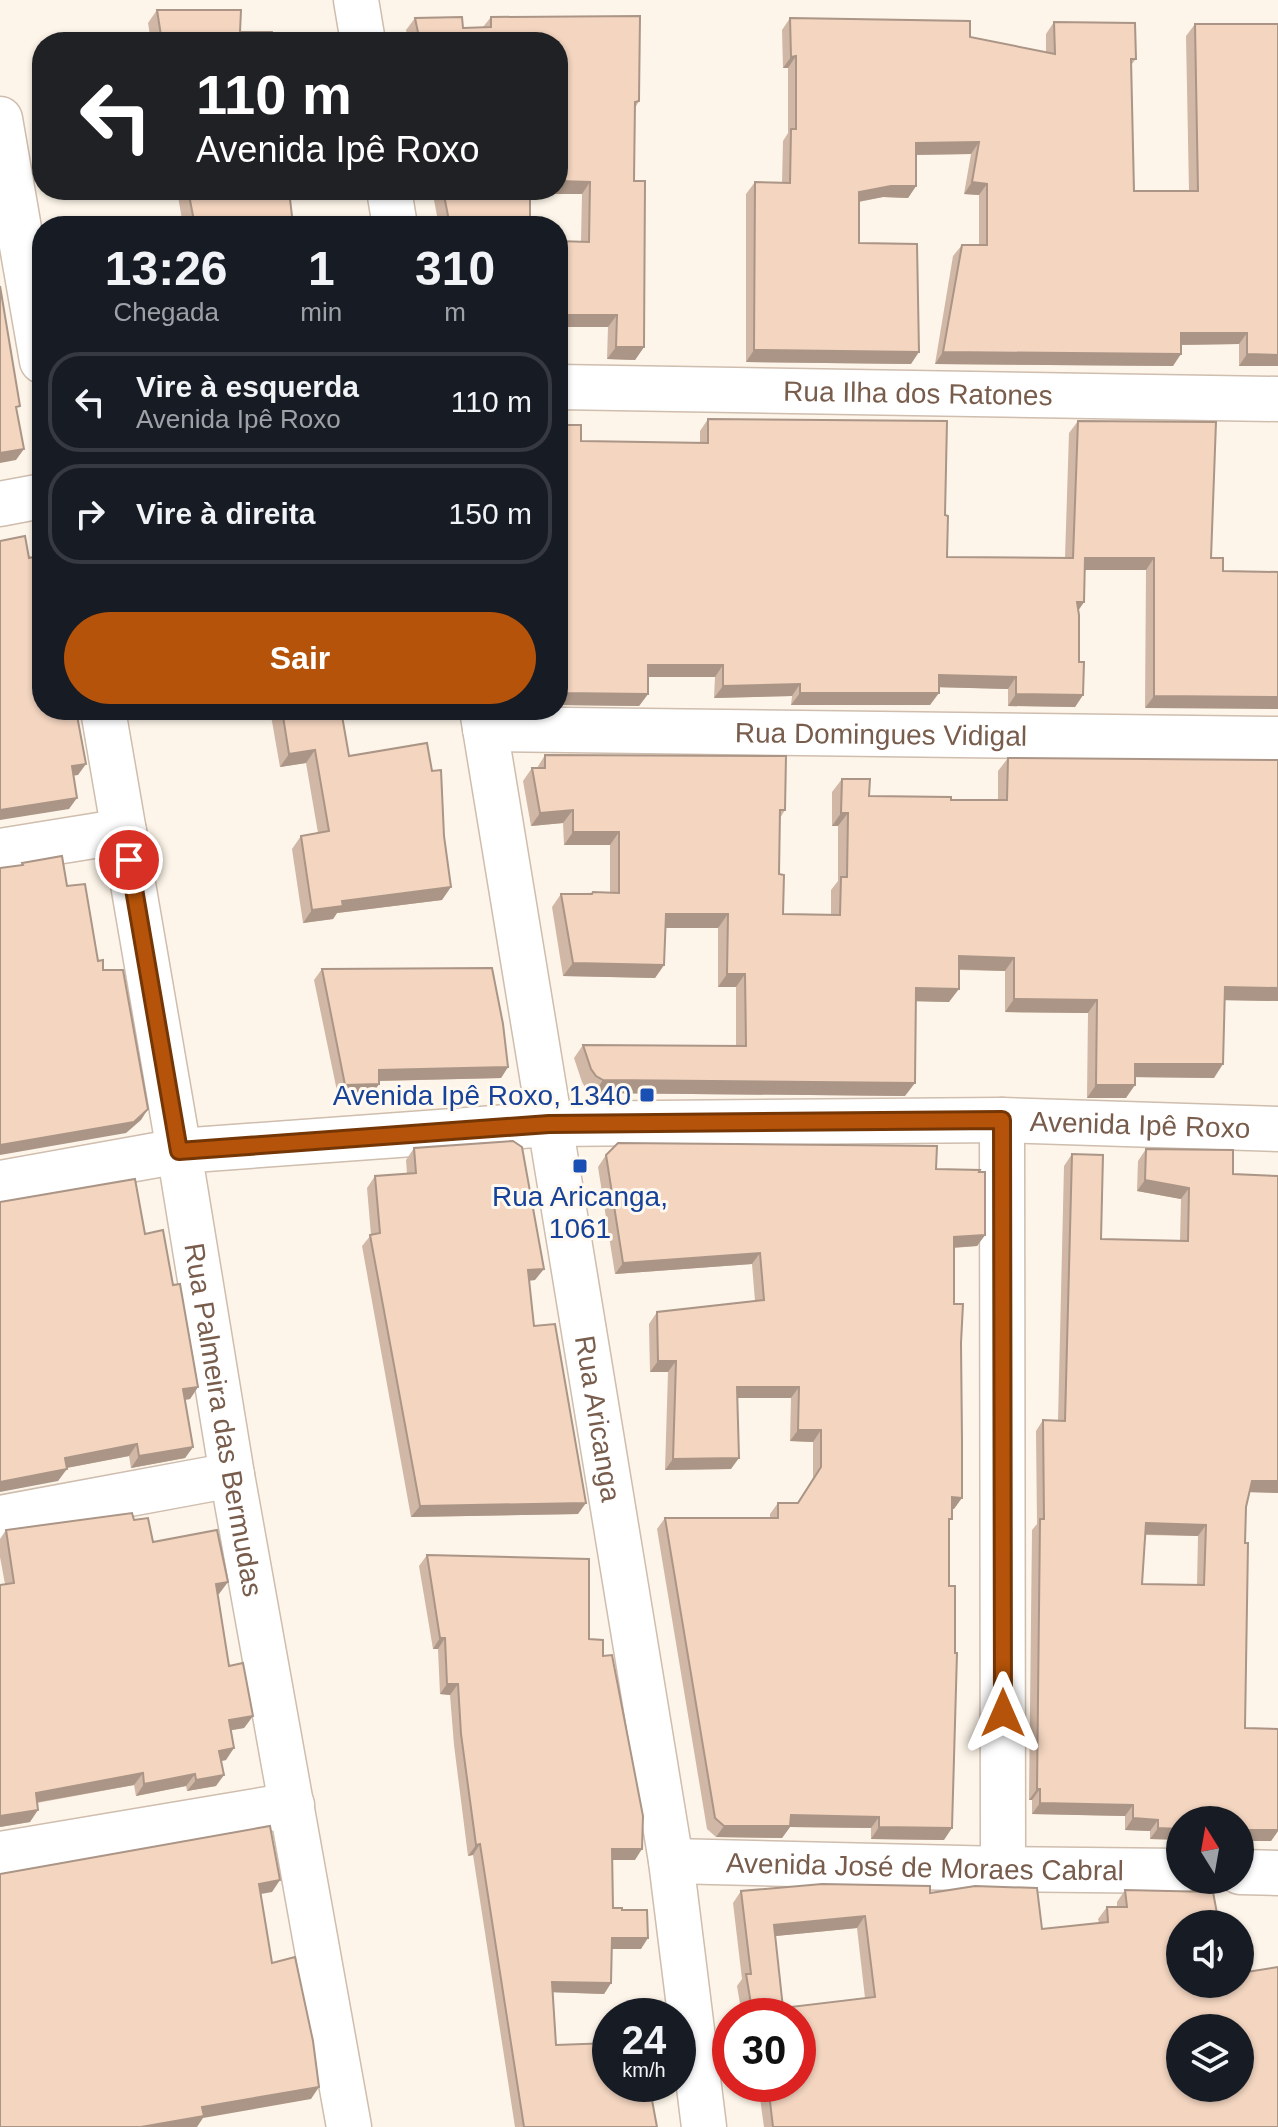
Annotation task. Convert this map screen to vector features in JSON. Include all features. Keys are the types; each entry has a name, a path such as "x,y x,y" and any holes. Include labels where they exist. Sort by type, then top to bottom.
{"street":[{"path":"356,0 361,32"},
{"path":"2,143 32,306"},
{"name":"Rua Ilha dos Ratones","path":"568,387 1278,399"},
{"path":"0,504 32,498"},
{"name":"Rua Palmeira das Bermudas","path":"105,720 232,1475 349,2127"},
{"name":"Rua Aricanga","path":"483,720 671,1861 704,2127"},
{"name":"Rua Domingues Vidigal","path":"523,720 1278,739"},
{"path":"0,851 124,831"},
{"path":"1002,1120 1003,1869"},
{"name":"Avenida Ipê Roxo","path":"0,1183 179,1151 549,1124 1002,1120 1278,1129"},
{"path":"0,1518 232,1475"},
{"path":"0,1854 292,1805"},
{"name":"Avenida José de Moraes Cabral","path":"671,1861 1166,1871"},
{"path":"1254,1872 1278,1873"}],"building":[{"path":"157,10 241,10 240,32 160,32"},
{"path":"640,16 634,181 645,181 644,347 616,347 617,315 568,315 568,241 589,242 590,182 568,181 568,32 418,32 415,18 462,17 463,28 491,27 491,17"},
{"path":"790,18 970,21 970,37 1055,54 1054,22 1135,23 1136,59 1131,59 1134,191 1198,191 1195,24 1278,24 1278,355 1247,354 1247,333 1181,333 1181,354 943,352 962,245 987,245 987,184 972,182 979,142 916,143 916,186 891,186 859,192 859,243 917,244 919,352 754,350 755,182 790,183 791,129 796,129 796,56 791,57"},
{"path":"190,200 290,200 292,216 193,216"},
{"path":"445,200 530,200 530,216 448,216"},
{"path":"0,286 24,449 0,453"},
{"path":"708,419 947,421 947,557 1073,558 1078,421 1216,422 1211,558 1223,558 1223,571 1278,572 1278,697 1154,696 1154,558 1085,558 1084,602 1077,602 1079,662 1084,662 1083,695 1016,694 1016,677 939,675 939,693 800,693 800,684 723,686 723,665 648,665 648,694 568,693 568,425 581,425 581,441 708,443"},
{"path":"25,536 29,558 32,557 32,720 78,720 86,764 72,766 77,798 0,810 0,541"},
{"path":"284,720 343,720 349,756 427,743 432,771 441,770 444,836 451,887 342,901 343,906 312,910 301,836 329,831 315,750 289,754"},
{"path":"545,755 786,756 785,810 780,810 779,874 784,875 783,914 840,915 841,877 847,877 848,813 841,813 842,779 870,779 869,796 1007,800 1008,758 1278,760 1278,988 1225,987 1223,1064 1135,1064 1135,1085 1096,1085 1097,1000 1014,999 1014,958 959,956 959,989 916,988 915,1083 603,1080 591,1069 583,1045 746,1046 745,974 727,974 728,914 666,914 664,965 573,963 561,894 619,893 619,832 573,832 573,810 540,813 532,768 545,768"},
{"path":"62,856 67,886 85,884 98,961 103,960 103,970 123,970 148,1109 134,1122 0,1145 0,868"},
{"path":"492,968 508,1067 379,1070 379,1084 345,1085 322,969"},
{"path":"513,1141 522,1147 544,1269 528,1270 534,1326 555,1324 586,1503 420,1506 370,1235 380,1233 375,1176 416,1173 414,1148"},
{"path":"618,1143 937,1146 936,1169 985,1172 985,1235 954,1237 954,1304 963,1304 962,1498 952,1497 952,1519 949,1519 949,1586 955,1586 957,1653 952,1828 879,1827 879,1817 791,1815 790,1826 724,1826 715,1818 665,1518 778,1518 778,1503 798,1503 821,1467 821,1430 798,1430 799,1387 737,1387 739,1458 673,1459 676,1361 658,1361 657,1312 764,1300 760,1253 623,1263 606,1155"},
{"path":"1146,1149 1233,1150 1233,1174 1278,1176 1278,1481 1252,1481 1246,1507 1245,1728 1278,1729 1278,1830 1254,1830 1254,1806 1166,1806 1166,1828 1158,1828 1158,1820 1133,1818 1133,1805 1040,1803 1040,1789 1037,1789 1040,1519 1044,1519 1043,1420 1065,1421 1072,1154 1103,1155 1101,1239 1188,1241 1189,1188 1145,1180","holes":["1146,1523 1206,1525 1204,1585 1142,1584"]},
{"path":"135,1179 145,1234 163,1230 173,1285 180,1284 198,1387 183,1389 193,1447 139,1456 137,1444 65,1458 67,1469 0,1482 0,1202"},
{"path":"132,1513 134,1520 148,1518 153,1542 217,1530 228,1582 216,1584 229,1666 243,1663 253,1716 229,1720 234,1748 219,1751 224,1775 196,1780 195,1774 144,1784 143,1773 36,1793 38,1810 0,1816 0,1585 14,1583 6,1530"},
{"path":"427,1555 589,1559 589,1639 603,1640 603,1656 612,1655 643,1816 642,1849 612,1849 613,1908 647,1910 648,1938 612,1938 611,1983 552,1982 556,2045 592,2044 592,2102 652,2102 657,2127 524,2127 480,1844 476,1845 461,1734 458,1684 447,1684 445,1638 440,1638"},
{"path":"270,1826 280,1880 259,1884 272,1963 295,1957 313,2041 319,2087 202,2107 204,2116 141,2127 0,2127 0,1874"},
{"path":"822,1884 930,1886 930,1893 975,1886 1037,1888 1042,1929 1108,1922 1107,1907 1127,1907 1125,1890 1213,1894 1216,1910 1166,1910 1166,1998 1254,1998 1254,1971 1278,1967 1278,2127 773,2127 770,2102 816,2102 816,2004 875,1997 865,1916 774,1925 782,1998 750,1998 746,1974 751,1974 741,1891"}],"place":[{"name":"Avenida Ipê Roxo, 1340","path":"647,1095"},
{"name":"Rua Aricanga, 1061","path":"580,1166"}],"route":[{"path":"129,860 179,1151 549,1124 1002,1120 1003,1713"}]}
